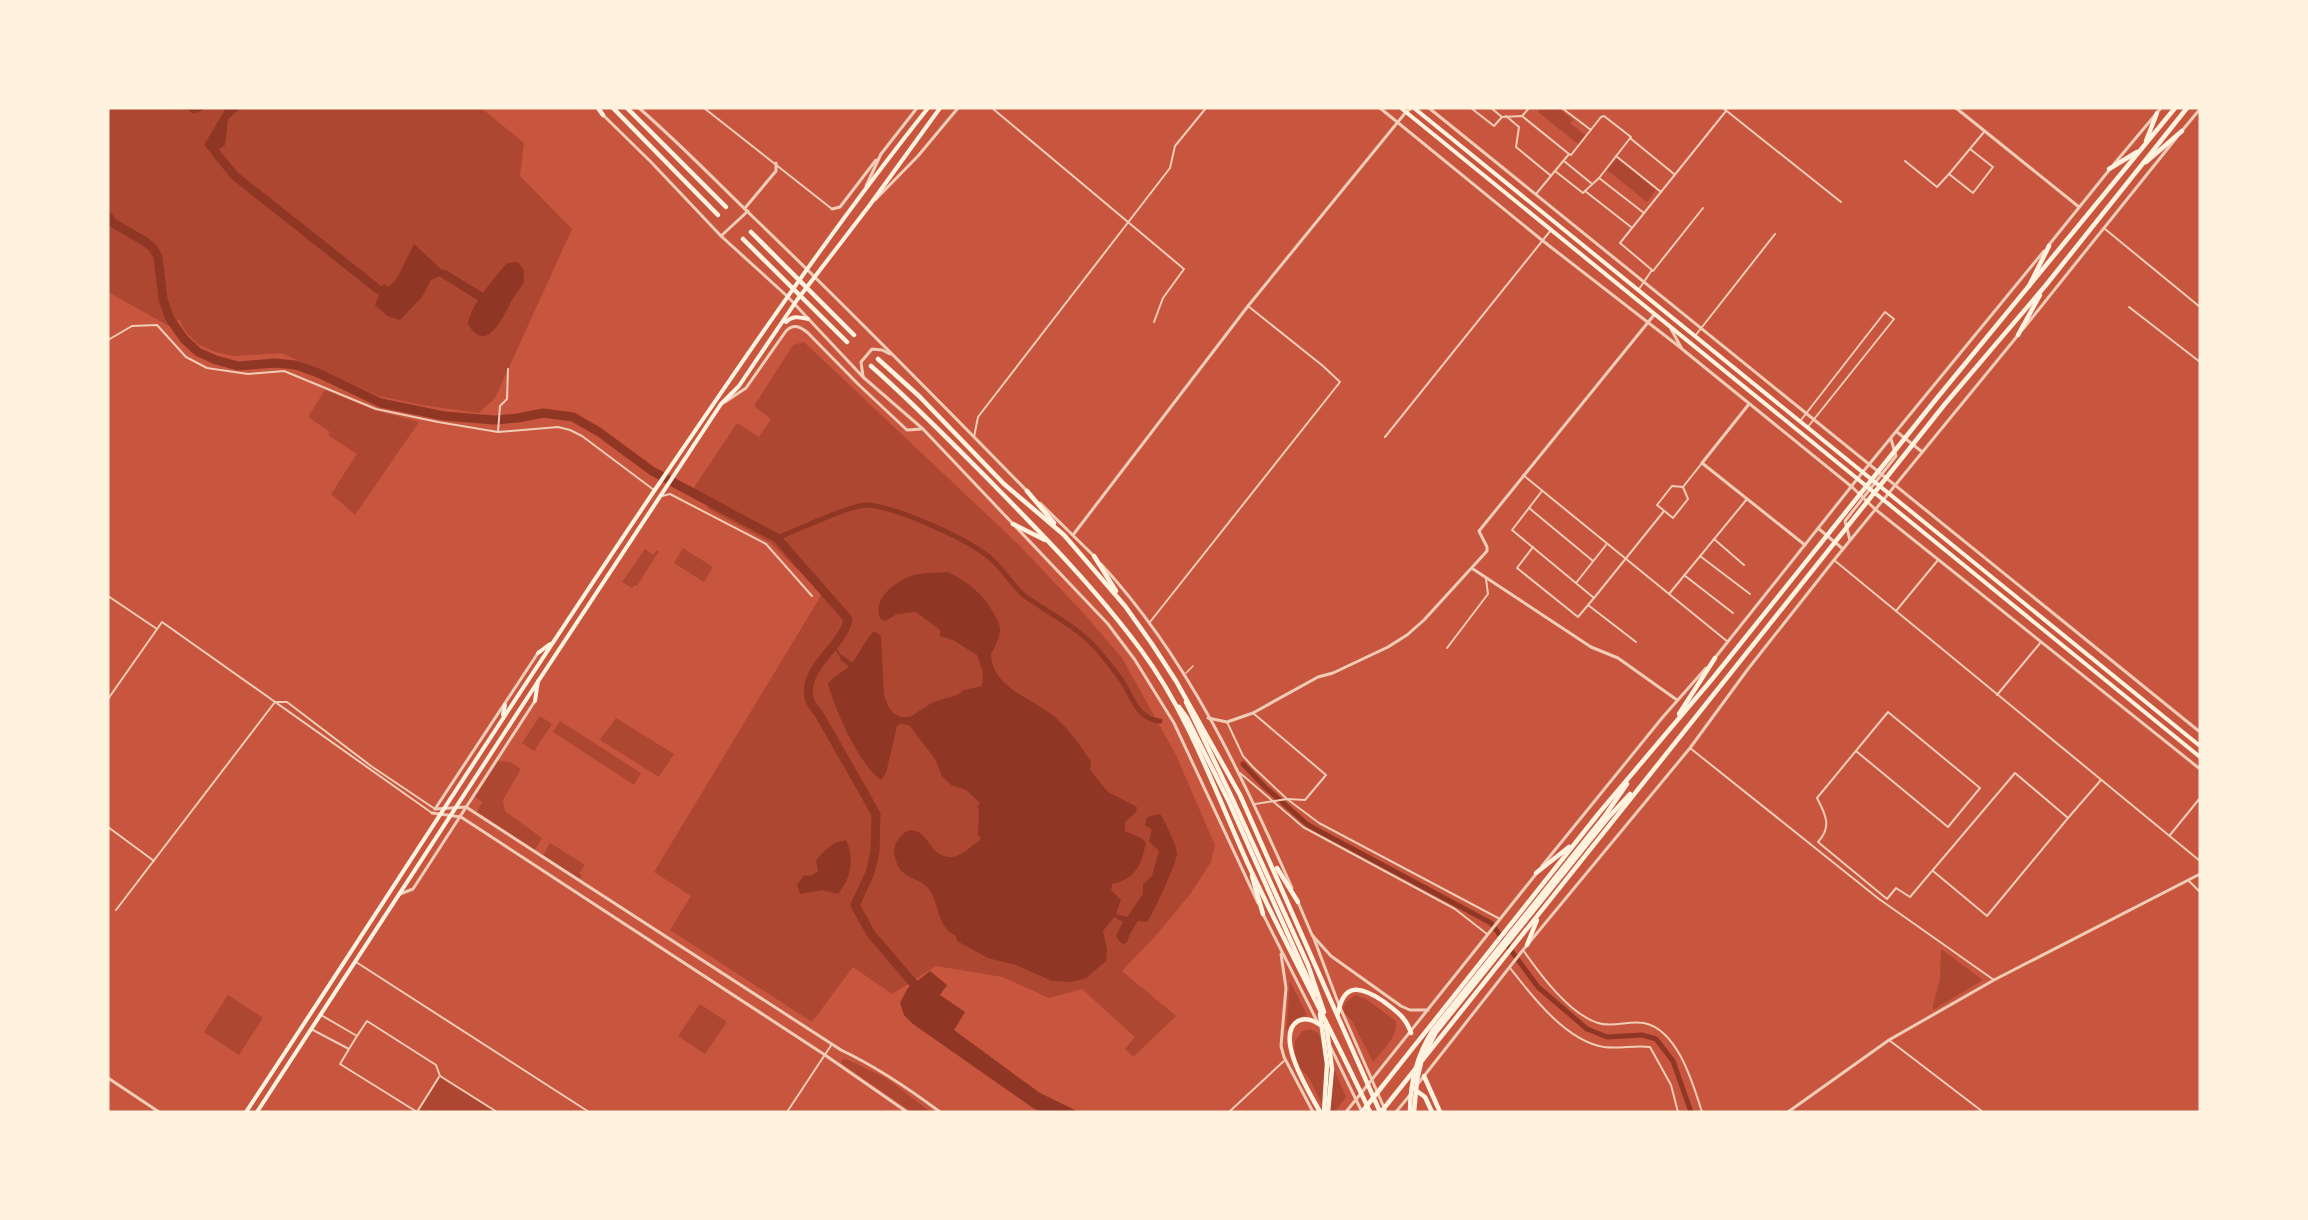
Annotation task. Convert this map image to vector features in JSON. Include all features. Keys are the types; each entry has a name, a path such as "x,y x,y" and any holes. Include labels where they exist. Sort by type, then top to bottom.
{"highway":[{"path":"597,108 603,115"},
{"path":"613,108 718,215"},
{"path":"627,108 726,207"},
{"path":"1362,1112 1576,842 1801,570 1937,398 2025,294 2175,108"},
{"path":"1094,556 1176,681 1240,795 1382,1112 1650,772 1945,404 2046,285 2187,108"},
{"path":"2109,169 2143,147 2157,113"},
{"path":"2137,170 2182,131"},
{"path":"751,232 854,334"},
{"path":"743,239 798,302 847,342"},
{"path":"2025,294 2049,246"},
{"path":"2018,335 2046,285"},
{"path":"878,359 919,396 1004,484 1064,535"},
{"path":"871,366 908,398 1049,542 1142,651 1187,718 1306,966"},
{"path":"1027,491 1125,606"},
{"path":"1012,524 1049,542"},
{"path":"1666,733 1715,658"},
{"path":"1176,681 1233,800 1306,966 1321,1016 1326,1047 1327,1083 1324,1112"},
{"path":"1167,690 1204,764 1300,972 1370,1112"},
{"path":"1412,1112 1411,1082 1416,1065 1433,1030 1605,818 1641,765"},
{"path":"1605,818 1650,772"},
{"path":"1536,873 1576,842"},
{"path":"1266,851 1298,902"},
{"path":"1248,862 1263,914"},
{"path":"1525,948 1538,915"},
{"path":"1338,1013 1339,1005 1346,994 1353,989 1369,992 1403,1017 1411,1033"},
{"path":"1324,1112 1294,1060 1290,1033 1292,1026 1304,1019 1318,1023 1332,1032"},
{"path":"1424,1076 1440,1112"},
{"path":"1414,1089 1425,1097 1432,1112"}],"main road":[{"path":"246,1112 654,490 806,268 866,186 928,108"},
{"path":"257,1112 722,404 739,386 813,278 940,108"},
{"path":"1401,108 1410,109 1638,291 2200,746"},
{"path":"1410,109 1654,315 2200,757"},
{"path":"776,334 790,318 808,319"},
{"path":"538,653 553,642"},
{"path":"535,701 539,680"},
{"path":"502,719 505,705"}],"street":[{"path":"639,108 806,268 813,278 1094,556 1150,622 1185,674 1255,804 1312,934 1359,1060"},
{"path":"704,108 832,209 840,207 917,108"},
{"path":"869,206 923,150 958,108"},
{"path":"992,108 1184,269 1163,298 1154,322"},
{"path":"974,437 978,417 1106,252 1126,222 1170,168 1175,146 1206,108"},
{"path":"1380,108 1543,241 1682,349 1852,487 1875,509 2200,769"},
{"path":"1429,108 2200,732"},
{"path":"1471,108 1494,126 1502,117 1522,116 1569,154"},
{"path":"1491,108 1502,117"},
{"path":"1522,116 1529,108"},
{"path":"1562,108 1591,130"},
{"path":"1723,108 1841,202"},
{"path":"1956,108 2079,207"},
{"path":"1346,1112 1536,873 1677,700 1715,658 1862,473 2161,108"},
{"path":"1073,535 1248,306 1410,109"},
{"path":"1396,1112 1525,948 1690,748 1748,669 1850,540 2105,229 2200,109"},
{"path":"1651,274 1652,270 1621,246 1622,240 1726,111"},
{"path":"603,115 721,236 798,302 808,319 863,377 923,429 1108,624 1136,660 1174,723 1281,952 1362,1112"},
{"path":"1506,116 1519,127 1516,147 1551,176"},
{"path":"1536,194 1604,116 1675,175"},
{"path":"1905,161 1937,187 1984,131"},
{"path":"1585,191 1591,183 1595,183 1630,138"},
{"path":"1949,174 1972,193 1993,167 1970,149"},
{"path":"866,186 881,154"},
{"path":"1616,156 1661,192"},
{"path":"1564,161 1591,183"},
{"path":"721,236 746,210 776,171 776,163"},
{"path":"1556,171 1632,228"},
{"path":"1599,178 1644,213"},
{"path":"1638,291 1703,208"},
{"path":"2105,229 2200,307"},
{"path":"1385,437 1551,230"},
{"path":"1694,336 1775,234"},
{"path":"1150,622 1340,382 1248,306"},
{"path":"2129,307 2200,362"},
{"path":"1799,422 1885,312 1894,319 1807,428"},
{"path":"1208,718 1227,722 1252,713 1318,676 1333,673 1388,647 1407,635 1487,551 1479,531 1654,315"},
{"path":"108,340 132,326 157,325 186,357 207,368 248,374 284,371 376,410 498,432 546,426 570,430 582,436 654,490"},
{"path":"722,404 746,388 786,331 795,326 808,333 907,430 923,429"},
{"path":"1671,328 1682,349"},
{"path":"863,377 861,362 872,349 882,350 894,356"},
{"path":"498,432 500,406 507,399 508,369"},
{"path":"1683,487 1749,404"},
{"path":"1897,432 1921,452"},
{"path":"1850,540 1845,521 1896,456 1891,439"},
{"path":"1702,462 1805,545"},
{"path":"1523,476 1728,642"},
{"path":"1672,486 1683,487 1688,499 1673,518 1657,505 1672,486"},
{"path":"1542,491 1512,530 1594,598"},
{"path":"664,494 670,494 766,544 812,596"},
{"path":"1669,594 1747,498"},
{"path":"1529,508 1593,561"},
{"path":"1533,547 1517,568 1578,617 1664,511"},
{"path":"1818,529 1843,549"},
{"path":"1714,539 1744,565"},
{"path":"1576,583 1607,544"},
{"path":"1700,556 1750,594"},
{"path":"1896,611 1938,559"},
{"path":"1834,560 2200,861"},
{"path":"1473,568 1591,647 1618,658 1677,700"},
{"path":"1684,575 1732,613"},
{"path":"1447,648 1488,594 1485,576"},
{"path":"108,596 156,629"},
{"path":"1588,604 1636,642"},
{"path":"108,699 162,622 432,813 460,817 825,1055 907,1112"},
{"path":"1997,694 2041,642"},
{"path":"435,809 538,653"},
{"path":"400,894 413,889 535,701"},
{"path":"275,702 287,702 371,766 435,809 466,807 832,1044 903,1084 940,1112"},
{"path":"116,910 275,702"},
{"path":"1856,751 1948,827 1980,788 1888,712 1817,798 1824,812 1827,827 1826,834 1818,842 1887,899 1896,888 1910,897 2015,774 2068,818"},
{"path":"1252,713 1326,775 1305,800 1287,799 1255,804"},
{"path":"1227,722 1243,756 1287,799 1343,837 1500,919"},
{"path":"1690,748 1880,899 1994,980"},
{"path":"1237,771 1269,801 1303,827 1455,909 1487,934"},
{"path":"1933,871 1987,916 2101,780"},
{"path":"2169,836 2200,798"},
{"path":"108,827 154,861"},
{"path":"1788,1112 1889,1040 1994,980 2200,874"},
{"path":"2188,880 2200,892"},
{"path":"1312,934 1331,956 1401,1006 1410,1010 1428,1011"},
{"path":"1525,948 1545,982 1581,1014 1599,1024 1614,1026 1644,1023 1667,1037 1687,1068 1702,1112"},
{"path":"1281,952 1286,988 1281,1046 1285,1060 1313,1112"},
{"path":"356,962 590,1112"},
{"path":"1510,968 1534,999 1562,1025 1590,1042 1605,1047 1650,1047 1671,1085 1678,1112"},
{"path":"321,1014 357,1036"},
{"path":"440,1076 417,1112 340,1064 367,1021 436,1065 440,1076 497,1112"},
{"path":"311,1029 349,1049"},
{"path":"1889,1040 1983,1112"},
{"path":"787,1112 832,1044"},
{"path":"1229,1112 1285,1060"},
{"path":"108,1078 159,1112"}],"lane":[{"path":"1185,674 1193,666"}],"shaded area":[{"path":"108,108 481,108 524,143 520,176 572,229 495,398 479,413 422,405 379,396 281,353 233,356 216,352 199,345 186,332 179,319 169,326 108,292"},
{"path":"226,108 241,108 228,119 225,145 212,154 204,145"},
{"path":"1542,108 1558,108 1573,120 1570,123 1585,135 1578,144 1538,112"},
{"path":"1617,158 1656,190 1647,202 1607,170"},
{"path":"414,244 444,274 431,280 422,297 400,320 387,316 375,305 383,284 389,287 397,278"},
{"path":"518,262 524,270 523,284 494,330 482,336 475,333 468,324 478,300 507,263"},
{"path":"804,342 1019,545 1086,616 1122,658 1175,753 1215,845 1211,862 1191,893 1159,932 1122,971 1176,1016 1133,1057 1125,1049 1135,1037 1082,989 1049,998 1003,977 936,966 892,994 853,967 812,1022 670,930 691,896 654,872 822,594 771,543 707,508 712,499 693,489 737,423 759,437 771,419 754,406 793,345"},
{"path":"325,390 374,410 419,422 355,515 331,494 357,454 328,435 330,432 308,417"},
{"path":"683,548 713,567 704,582 674,563"},
{"path":"645,549 653,555 657,550 659,551 637,586 632,588 622,582"},
{"path":"947,572 971,586 985,600 995,616 1000,632 991,654 993,666 1006,685 1056,718 1079,744 1091,762 1090,770 1108,792 1137,807 1136,812 1125,822 1125,831 1141,838 1146,843 1142,858 1132,875 1112,884 1111,890 1121,900 1116,914 1127,917 1143,894 1143,884 1152,876 1159,851 1149,841 1152,830 1145,825 1147,817 1160,814 1175,845 1176,859 1147,922 1138,921 1124,944 1116,936 1123,922 1114,917 1103,931 1107,949 1106,961 1086,978 1072,982 1052,981 1016,965 988,958 957,941 956,936 945,927 929,889 899,868 894,850 900,837 911,830 920,833 941,855 952,857 959,855 980,840 977,807 980,803 966,790 951,785 942,776 935,759 909,725 897,726 886,773 881,780 865,763 857,750 831,695 828,684 851,664 874,631 881,636 884,695 893,713 901,717 910,717 933,702 982,686 983,672 977,655 953,640 940,636 940,630 916,612 897,614 885,621 880,618 878,610 883,596 896,584 919,574"},
{"path":"540,716 552,724 534,751 522,743"},
{"path":"616,718 674,754 659,777 600,740"},
{"path":"560,721 641,773 634,785 553,732"},
{"path":"498,761 510,762 521,769 503,800 505,811 542,838 535,850 477,812 482,802 475,797"},
{"path":"846,840 851,861 849,875 838,894 822,890 800,894 797,885 804,875 811,876 818,871 816,861 822,853 832,845"},
{"path":"550,843 585,865 579,873 582,875 580,879 543,855"},
{"path":"1941,949 1983,980 1933,1010 1940,979"},
{"path":"930,971 947,985 940,995 965,1012 954,1030 1040,1093 1079,1112 1042,1112 1033,1108 913,1024 904,1015 900,1003 907,989"},
{"path":"1290,981 1307,1015 1294,1021 1286,1032"},
{"path":"228,995 263,1018 239,1055 204,1032"},
{"path":"1355,995 1366,999 1396,1021 1395,1033 1373,1062 1352,1021 1342,1010 1346,1002"},
{"path":"700,1004 727,1022 705,1054 678,1036"},
{"path":"1310,1029 1318,1033 1346,1097 1335,1112 1326,1112 1309,1078 1299,1067 1294,1049 1295,1041 1302,1031"},
{"path":"843,1059 886,1078 931,1112 912,1112 841,1063"},
{"path":"440,1076 496,1112 417,1112"}],"waterway":[{"path":"190,108 194,111 201,108"},
{"path":"216,153 235,176 379,290"},
{"path":"108,216 113,223 153,248 158,257 163,299 170,319 184,339 198,352 238,366 274,363 296,365 381,403 444,416 494,420 543,413 573,417 599,432 652,471 777,538 848,619 839,639 817,666 812,676 809,698 876,814 875,852 870,873 855,905 871,934 914,984 914,996"},
{"path":"444,274 481,297"},
{"path":"777,538 837,513 867,505 895,511 948,533 989,557 1026,597 1086,638 1117,674 1136,707 1146,716 1160,721"},
{"path":"833,645 842,658"},
{"path":"842,658 851,665"},
{"path":"1243,764 1308,825 1491,923 1538,987 1587,1029 1607,1037 1642,1035 1656,1039 1673,1061 1691,1112"}]}
